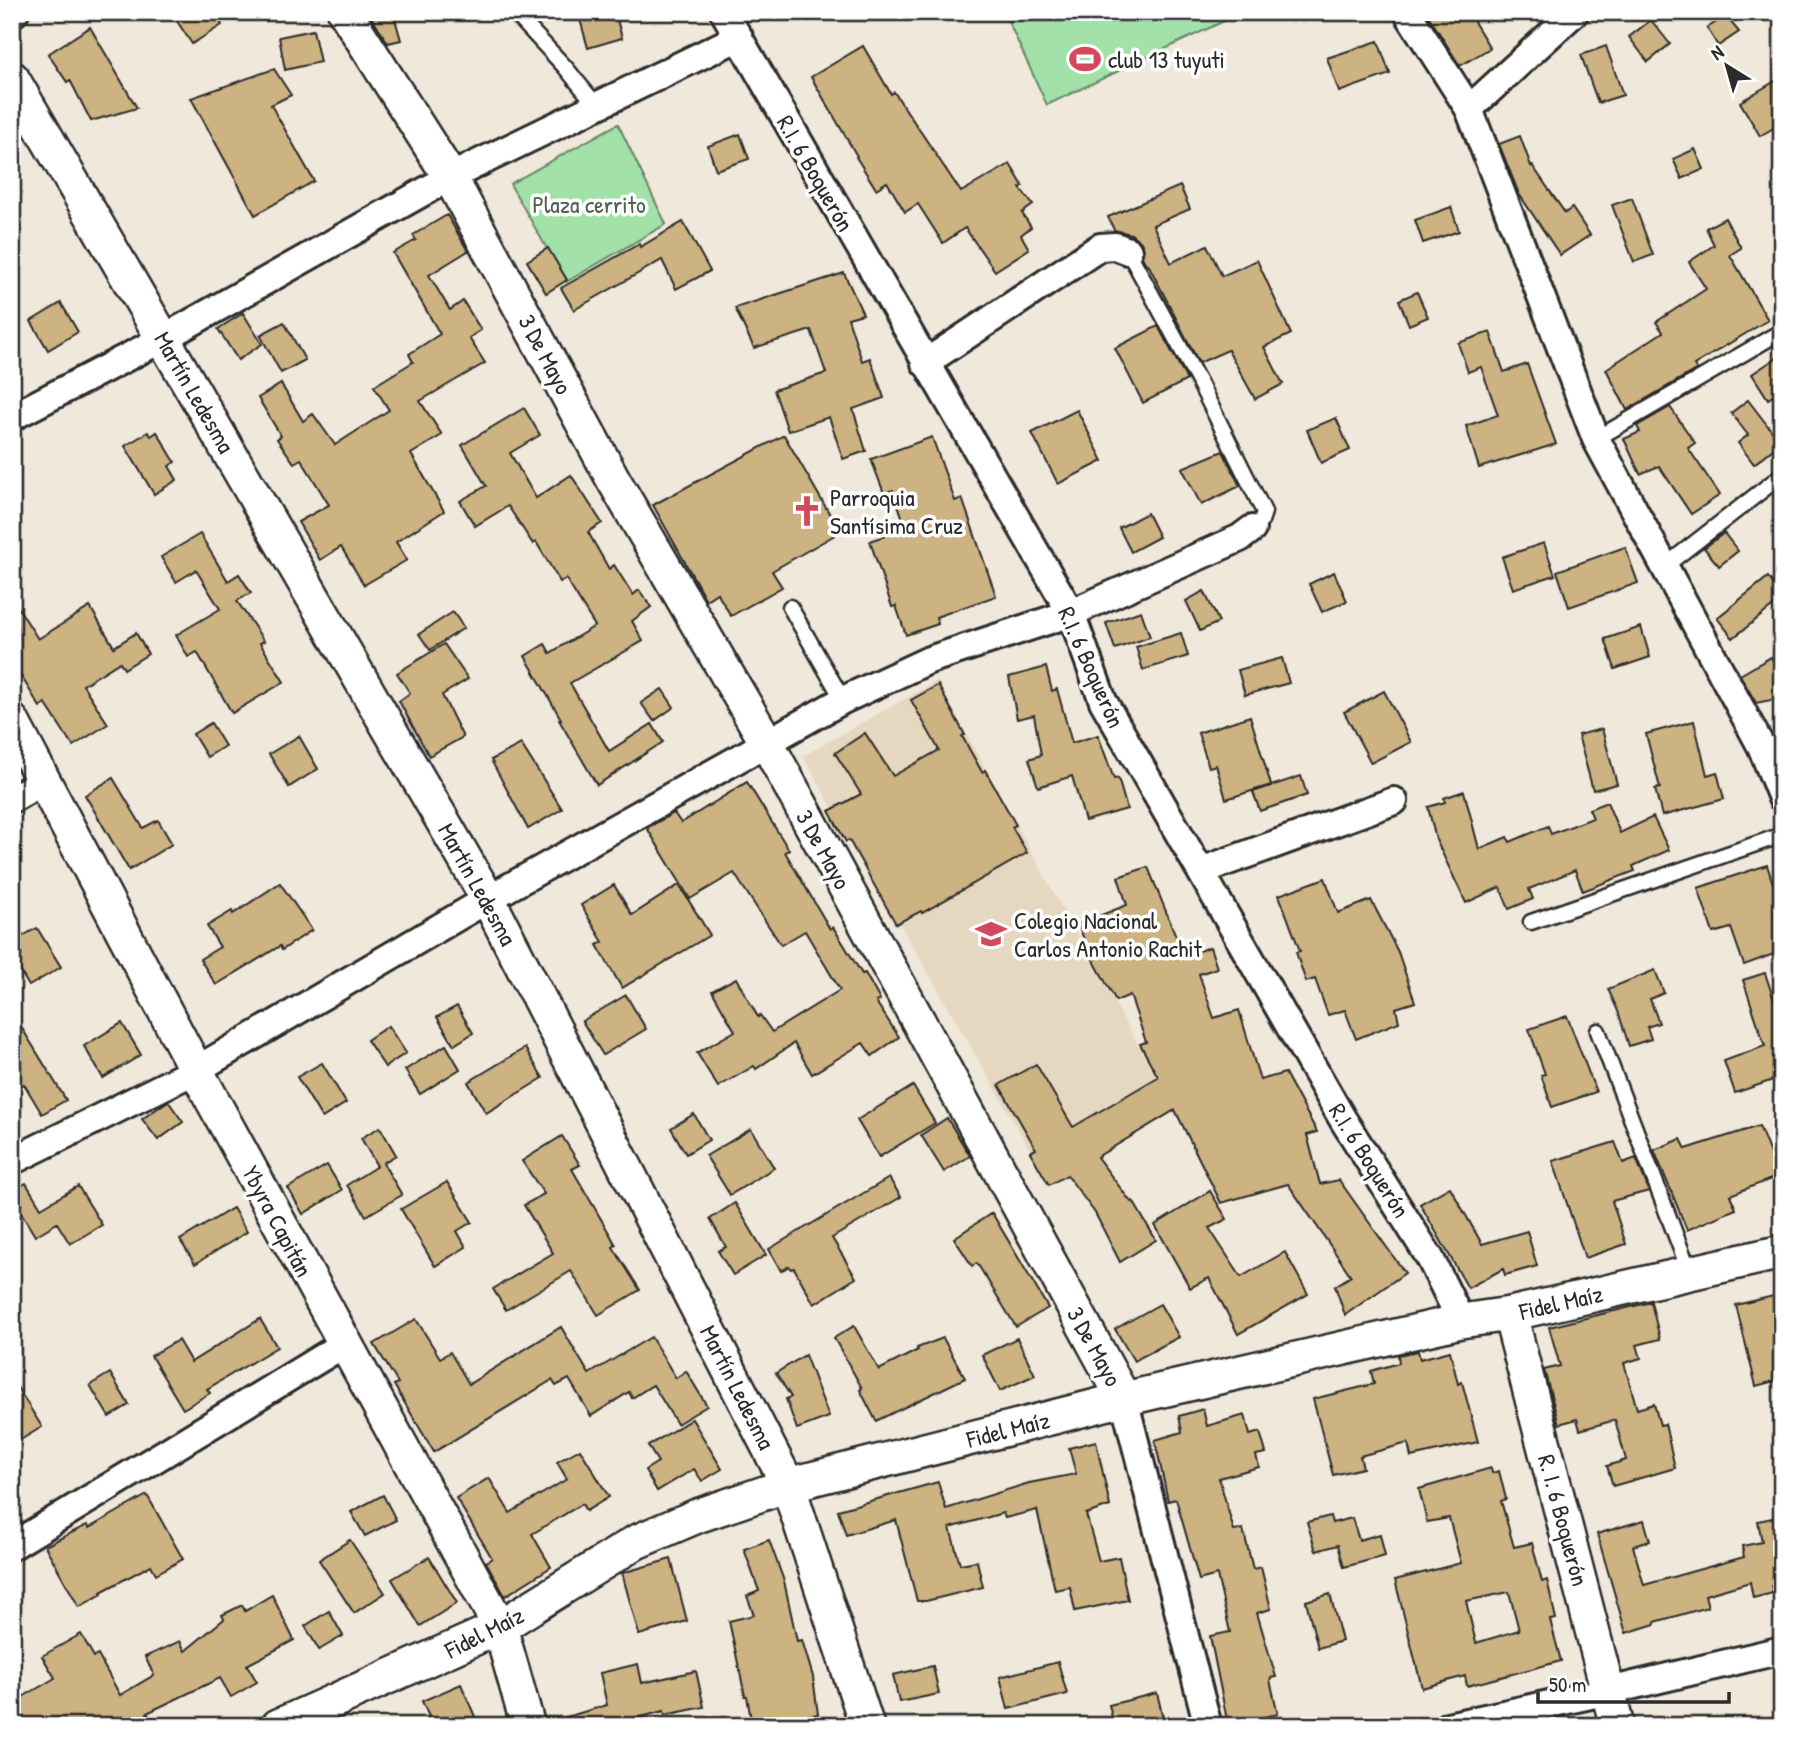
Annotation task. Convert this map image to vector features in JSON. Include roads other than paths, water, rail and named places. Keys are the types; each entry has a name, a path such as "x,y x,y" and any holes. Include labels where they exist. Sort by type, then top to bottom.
{"street":[{"name":"3 De Mayo","path":"345,12 450,177 613,479 766,743 1124,1399 1208,1726"},
{"name":"R.I. 6 Boquerón","path":"724,12 1071,613 1103,701 1342,1118 1430,1258 1461,1321"},
{"path":"1407,12 1469,109 1596,439 1665,566 1772,743 1782,799"},
{"path":"1469,109 1575,12"},
{"path":"12,417 164,338 450,177 739,37"},
{"name":"Martín Ledesma","path":"12,78 488,899 788,1485 867,1726"},
{"path":"925,363 1100,247 1115,246 1128,251"},
{"path":"12,1161 196,1070 488,899 843,700 929,660 1071,613 1240,538 1252,529"},
{"name":"Ybyra Capitán","path":"12,721 196,1070 500,1627 528,1726"},
{"path":"12,799 45,780"},
{"path":"1201,870 1394,800"},
{"name":"Fidel Maíz","path":"278,1726 500,1627 636,1542 697,1516 788,1485 1124,1399 1461,1321 1510,1314 1782,1252"},
{"name":"R. I. 6 Boquerón","path":"1510,1314 1617,1726"},
{"path":"12,1546 344,1343"},
{"path":"1448,1726 1782,1650"}],"lane":[{"path":"514,12 597,106"},
{"path":"1128,251 1199,382 1264,512 1261,521 1252,529"},
{"path":"1596,439 1782,331"},
{"path":"1665,566 1782,475"},
{"path":"790,607 843,700"},
{"path":"1531,922 1782,835"},
{"path":"1598,1031 1690,1273"}],"place":[{"name":"club 13 tuyuti","path":"1085,59"},
{"name":"Parroquia Santísima Cruz","path":"807,511"},
{"name":"Colegio Nacional Carlos Antonio Rachit","path":"991,934"}],"park label":[{"name":"Plaza cerrito","path":"589,204"}]}
